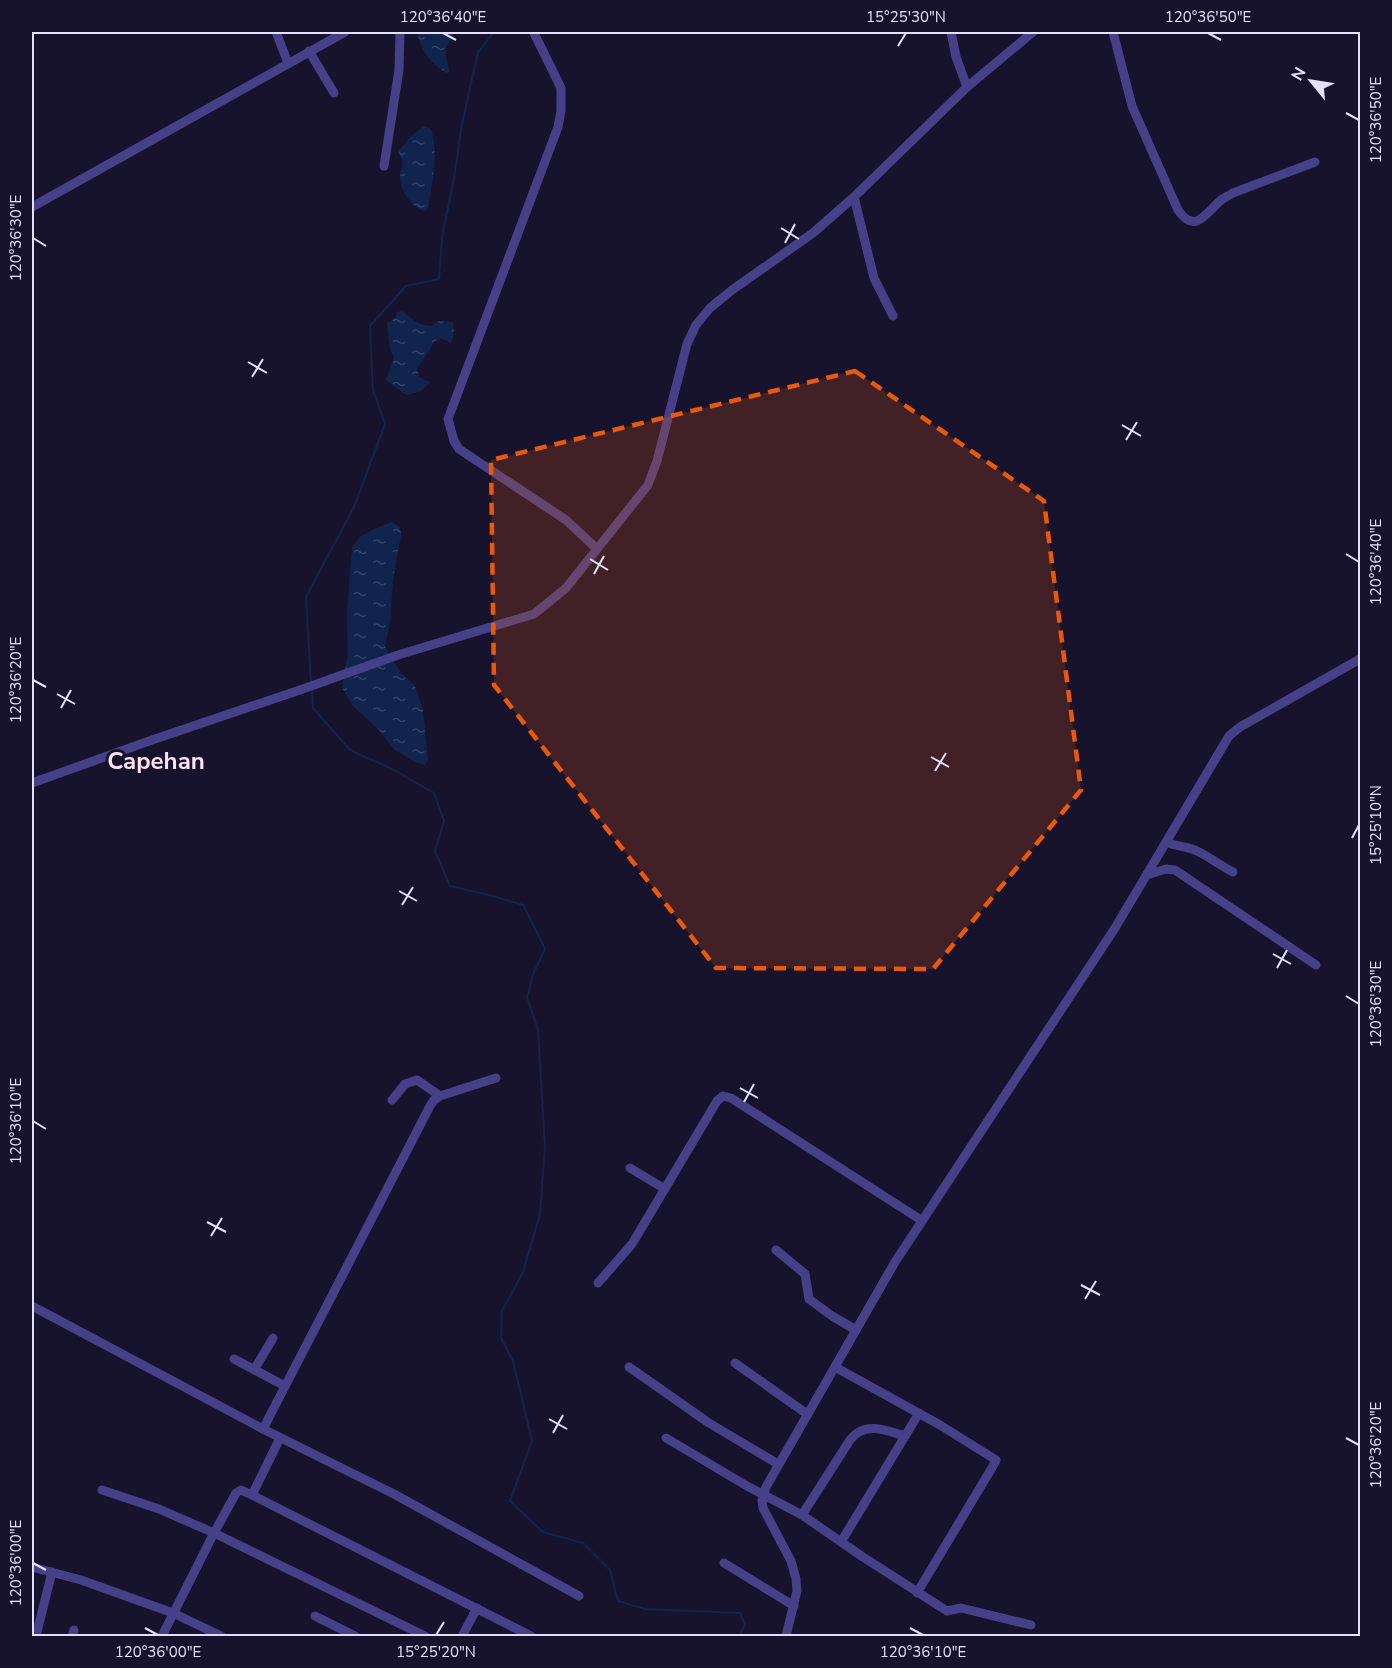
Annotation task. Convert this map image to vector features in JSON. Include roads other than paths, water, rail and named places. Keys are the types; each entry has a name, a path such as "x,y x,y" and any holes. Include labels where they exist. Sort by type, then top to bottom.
{"street":[{"path":"276,32 288,63"},
{"path":"32,205 345,32"},
{"path":"384,166 399,70 400,32"},
{"path":"951,32 956,57 967,87"},
{"path":"32,783 398,655 534,614 566,588 648,485 657,461 687,344 696,325 710,308 804,240 854,197 967,87 1033,32"},
{"path":"1113,32 1132,106 1178,210 1186,219 1195,222 1200,220 1220,200 1315,162"},
{"path":"534,33 561,88 558,127 448,419 454,441 459,449 566,520 597,549"},
{"path":"309,51 334,93"},
{"path":"854,197 874,278 893,316"},
{"path":"786,1636 797,1591 794,1568 765,1514 763,1495 778,1464 878,1290 921,1220 1115,927 1232,733 1360,659"},
{"path":"1166,842 1198,851 1233,872"},
{"path":"1160,854 1170,868 1316,965"},
{"path":"1147,875 1170,868"},
{"path":"263,1429 429,1106 440,1096 496,1078"},
{"path":"392,1100 405,1084 417,1080 440,1096"},
{"path":"598,1283 632,1244 717,1101 727,1096 921,1220"},
{"path":"630,1168 665,1189"},
{"path":"776,1250 805,1274 809,1299 856,1330"},
{"path":"32,1306 280,1438 394,1494 579,1596"},
{"path":"254,1370 273,1338"},
{"path":"234,1359 285,1386"},
{"path":"735,1363 807,1414"},
{"path":"629,1367 709,1423 778,1464"},
{"path":"835,1367 919,1413 996,1460 917,1593"},
{"path":"842,1542 919,1413"},
{"path":"802,1515 857,1432 872,1428 905,1436"},
{"path":"252,1495 280,1438"},
{"path":"666,1438 763,1495 802,1515 947,1611 961,1608 1031,1625"},
{"path":"102,1490 159,1509 213,1533 425,1636"},
{"path":"162,1636 213,1533 237,1491 243,1490 531,1636"},
{"path":"724,1563 794,1606"},
{"path":"32,1567 81,1580 173,1613 221,1636"},
{"path":"35,1630 52,1572"},
{"path":"462,1636 477,1608"},
{"path":"315,1616 355,1636"}],"water":[{"path":"417,32 455,32 446,49 449,72 446,73 431,60 421,45"},
{"path":"424,126 431,129 435,159 428,208 425,211 412,203 402,188 400,178 402,158 398,151"},
{"path":"402,311 416,322 427,326 438,321 453,322 454,334 451,343 441,338 434,342 417,368 419,377 430,382 421,391 406,395 386,380 394,357 390,350 387,323 396,317 397,312"},
{"path":"392,522 400,527 401,535 385,646 401,673 415,686 423,710 428,760 425,765 395,750 379,730 352,705 342,688 348,652 347,614 352,548 360,537"}],"waterway":[{"path":"311,683 306,597 354,507 385,424 373,390 370,326 406,286 439,279 442,237 462,124 478,52 494,32"},
{"path":"312,689 313,708 350,750 392,769 434,793 444,821 435,851 450,886 523,905 545,949 534,972 527,997 538,1030 545,1147 540,1214 523,1272 502,1311 501,1338 513,1361 532,1441 510,1501 543,1532 583,1543 610,1570 618,1601 645,1609 740,1613 745,1625 739,1636"}],"district":[{"name":"Capehan","path":"156,761"}]}
